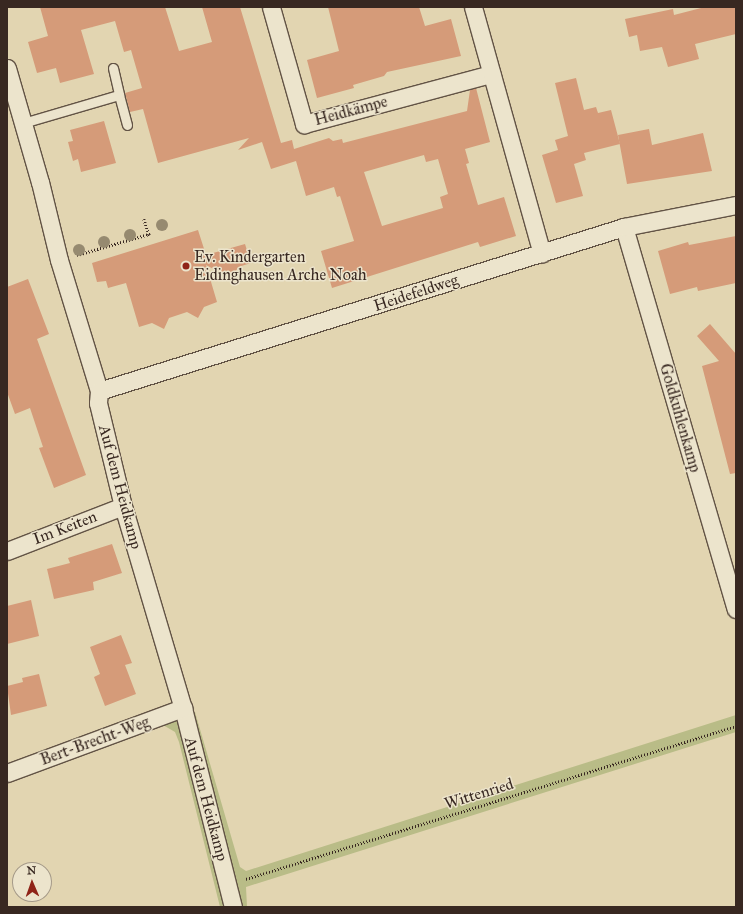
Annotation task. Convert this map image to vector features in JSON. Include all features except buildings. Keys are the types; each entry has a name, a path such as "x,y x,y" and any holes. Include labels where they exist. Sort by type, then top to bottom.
{"street":[{"name":"Heidkämpe","path":"271,7 304,124 491,74"},
{"path":"473,7 542,254"},
{"name":"Auf dem Heidkamp","path":"7,68 59,260 99,391 98,403 123,506 183,708 229,884 233,907"},
{"name":"Heidefeldweg","path":"99,391 542,254 624,227 736,205"},
{"name":"Goldkuhlenkamp","path":"624,227 736,609"},
{"name":"Im Keiten","path":"7,551 123,506"},
{"name":"Bert-Brecht-Weg","path":"7,773 183,708"}],"lane":[{"path":"112,68 127,125"},
{"path":"23,123 119,95"}],"path":[{"path":"59,260 149,235 144,219"},
{"name":"Wittenried","path":"229,884 736,726"}],"green space":[{"path":"195,712 240,867 246,871 736,715 736,732 246,887 247,907 220,907 179,742 175,732 163,725"}],"place":[{"name":"Ev. Kindergarten Eidinghausen Arche Noah","path":"186,266"}]}
